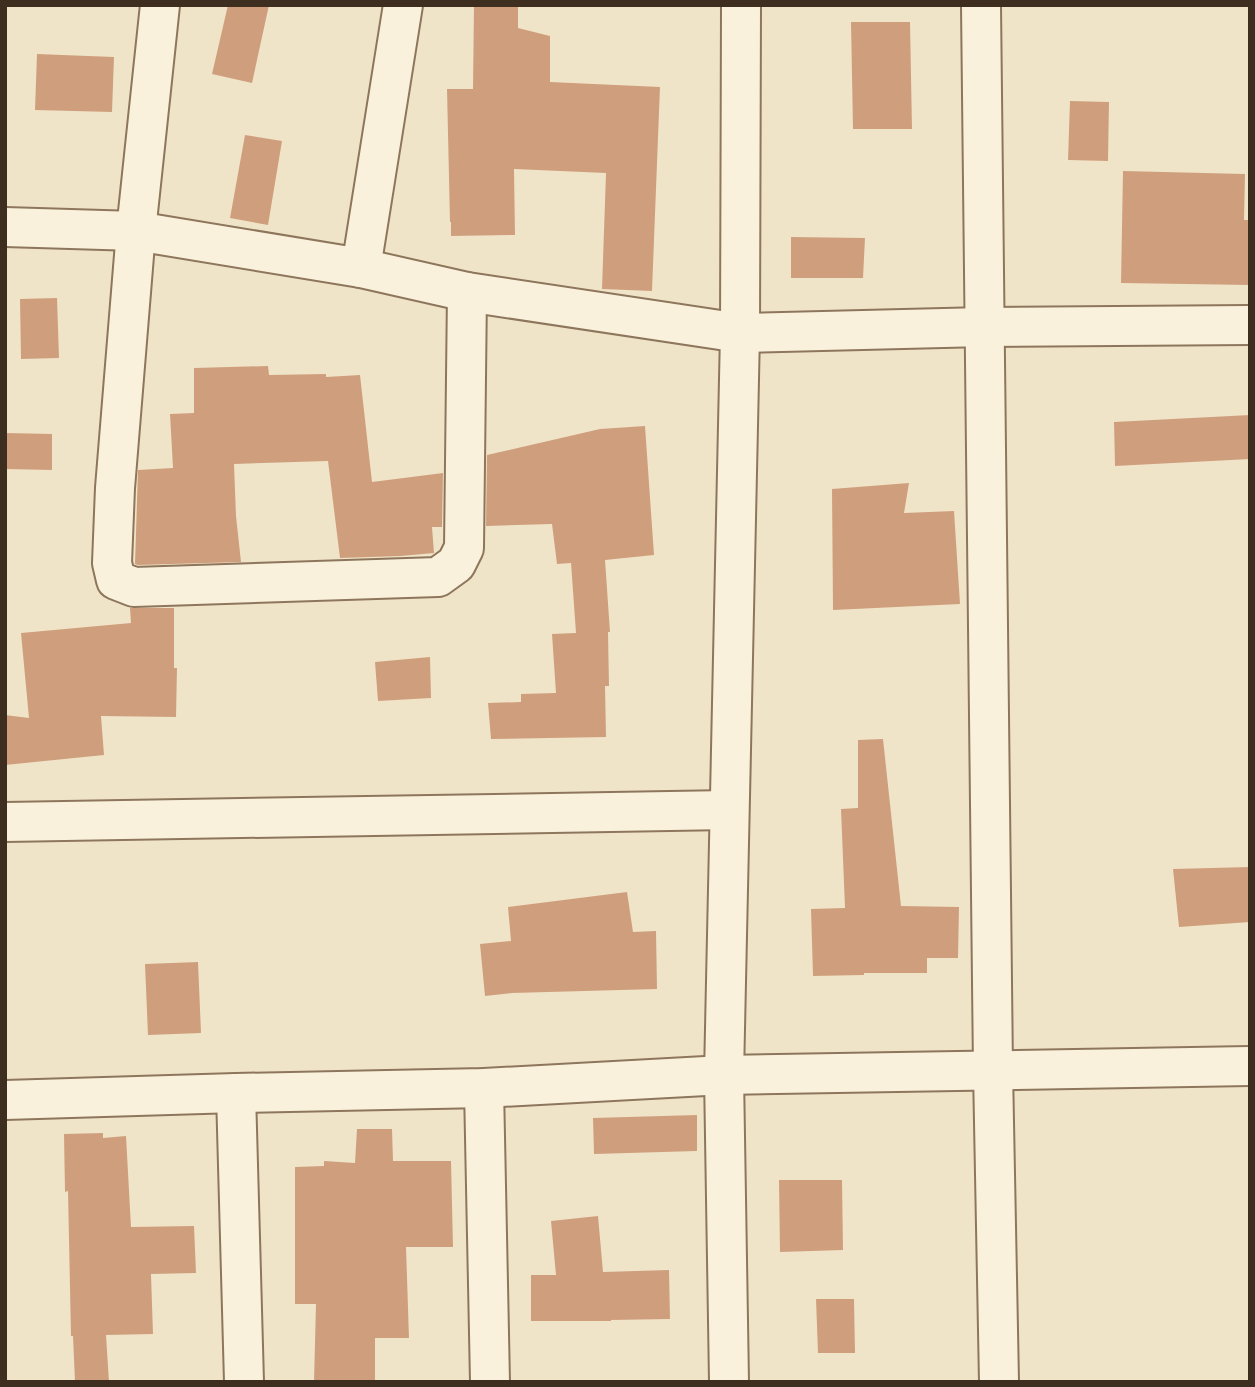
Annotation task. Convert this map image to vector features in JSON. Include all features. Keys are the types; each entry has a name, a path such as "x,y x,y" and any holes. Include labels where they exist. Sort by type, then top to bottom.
{"street":[{"path":"160,5 136,231 115,488 113,563 116,580 134,587 438,577 456,564 464,548 467,292"},
{"path":"361,268 403,5"},
{"path":"729,1382 724,1075 740,333 741,5"},
{"path":"981,5 999,1382"},
{"path":"5,228 136,231 361,268 467,292 740,333 984,327 1250,325"},
{"path":"5,822 729,810"},
{"path":"5,1100 484,1088 724,1075 1250,1066"},
{"path":"484,1088 490,1382"},
{"path":"236,1093 244,1382"}],"building":[{"path":"228,5 269,5 252,83 212,74"},
{"path":"474,5 518,5 518,28 550,36 550,82 660,87 652,291 602,289 606,173 514,169 515,235 451,236 447,89 473,89"},
{"path":"851,22 910,22 912,129 853,129"},
{"path":"37,54 114,57 112,112 35,110"},
{"path":"1070,101 1109,102 1108,161 1068,160"},
{"path":"245,135 282,141 268,225 230,218"},
{"path":"1123,171 1245,174 1244,220 1250,220 1250,285 1121,283"},
{"path":"791,237 865,238 863,278 791,278"},
{"path":"57,298 59,358 21,359 20,299"},
{"path":"268,366 269,375 360,375 372,482 443,473 442,527 432,527 434,553 340,558 328,461 234,464 241,562 135,564 138,470 173,468 170,414 194,413 194,368"},
{"path":"1250,415 1250,459 1115,466 1114,422"},
{"path":"645,426 654,555 605,560 610,632 609,686 605,686 606,737 491,739 488,703 521,702 521,694 556,693 552,634 576,633 571,563 557,564 552,524 486,526 487,455 600,429"},
{"path":"5,433 52,434 52,470 5,469"},
{"path":"909,483 904,513 954,511 960,604 833,610 832,489"},
{"path":"130,608 174,608 176,717 101,716 104,755 5,765 5,715 29,718 21,633 131,623"},
{"path":"430,657 431,698 378,701 375,662"},
{"path":"883,739 901,906 959,907 958,958 927,958 927,973 813,976 811,909 845,908 841,809 858,808 858,740"},
{"path":"1250,867 1250,922 1179,927 1173,869"},
{"path":"627,892 633,932 656,931 657,989 485,996 480,944 511,941 508,907"},
{"path":"198,962 201,1033 148,1035 145,964"},
{"path":"697,1115 697,1151 594,1154 593,1118"},
{"path":"357,1129 392,1129 393,1161 451,1161 453,1247 406,1247 409,1338 375,1338 375,1382 314,1382 316,1304 295,1304 295,1167 324,1166 324,1161 355,1163"},
{"path":"103,1133 103,1138 126,1136 131,1227 194,1226 196,1273 151,1274 153,1334 106,1335 109,1382 75,1382 64,1134"},
{"path":"779,1180 842,1180 843,1250 780,1252"},
{"path":"598,1216 603,1272 669,1270 670,1319 531,1321 531,1275 556,1275 551,1221"},
{"path":"816,1299 854,1299 855,1353 818,1353"}]}
